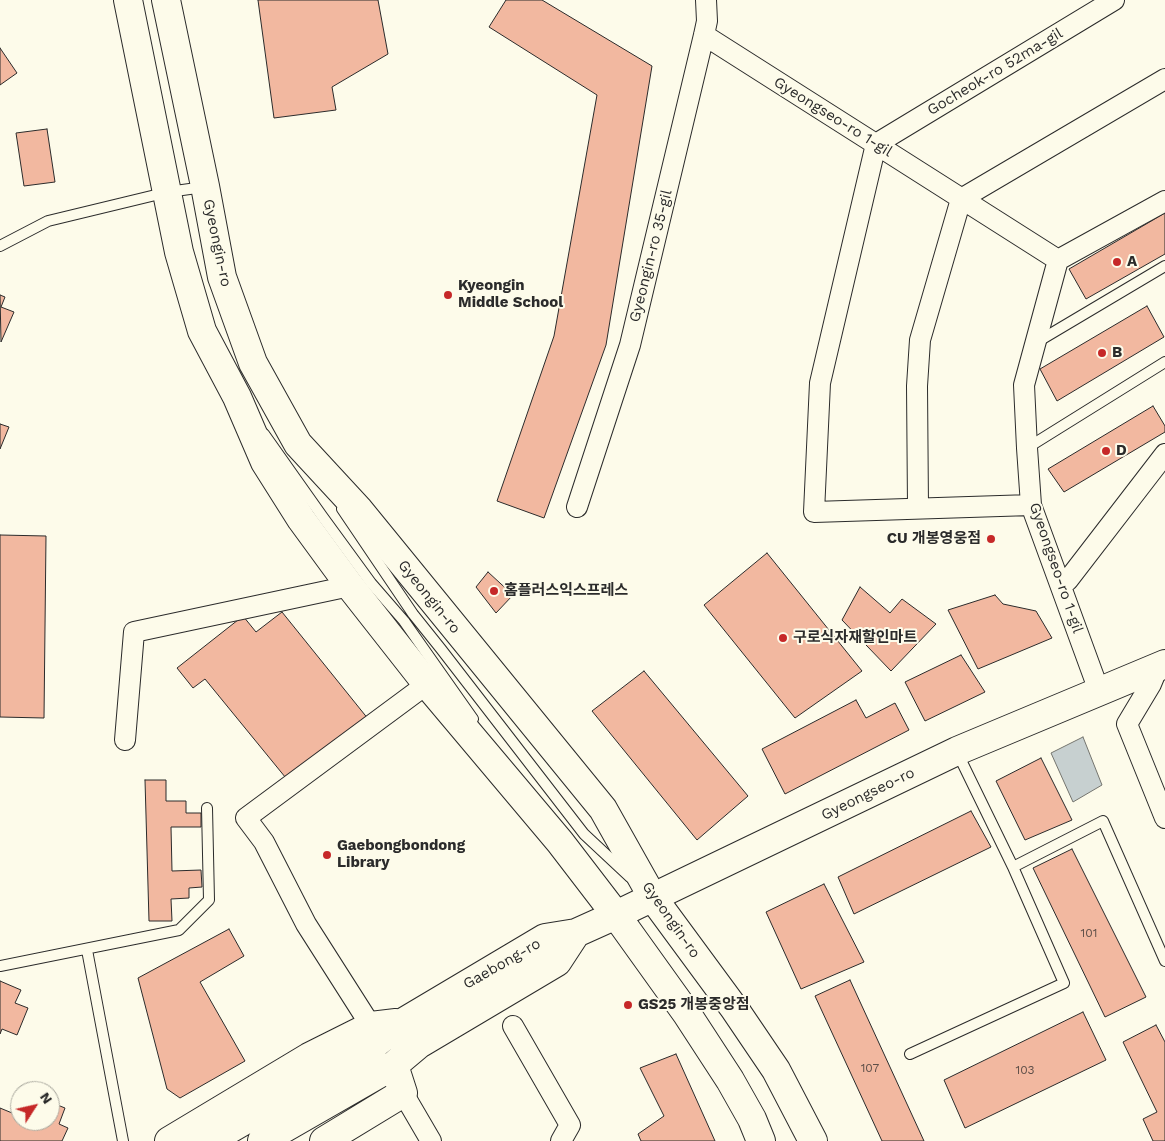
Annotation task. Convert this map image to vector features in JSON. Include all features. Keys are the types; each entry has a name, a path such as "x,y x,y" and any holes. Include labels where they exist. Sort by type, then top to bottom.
{"main road":[{"path":"128,0 179,252 202,330 237,397 266,462 301,519 350,586 427,684 560,842 616,915 687,1014 730,1080 752,1119 761,1141"},
{"name":"Gyeongin-ro","path":"166,0 222,277 253,363 298,444 359,510 603,810 653,898 734,1008 776,1070 813,1141"},
{"name":"Gyeongseo-ro","path":"576,933 653,898 957,751 1161,666"},
{"name":"Gaebong-ro","path":"209,1141 371,1048 402,1023 545,938 576,933"},
{"name":"Gaebong-ro","path":"262,1141 394,1065 419,1044 557,962 576,933"},
{"path":"169,1141 309,1057 371,1026 402,1023"},
{"path":"324,1141 403,1093 394,1065"}],"street":[{"name":"Gyeongin-ro 35-gil","path":"577,507 630,346 704,35 707,20 706,0"},
{"name":"Gocheok-ro 52ma-gil","path":"876,144 1114,0"},
{"name":"Gyeongseo-ro 1-gil","path":"704,35 1058,260 1024,385 1031,505 1099,691"},
{"path":"918,507 917,386 920,340 961,199 1165,79"},
{"path":"876,144 820,383 814,512 918,507 1031,505"},
{"path":"1058,260 1165,200"},
{"path":"1060,585 1068,580 1165,454"},
{"path":"125,740 134,632 350,586"},
{"path":"1161,666 1127,724 1165,818"},
{"path":"371,1026 306,924 264,842 246,818 427,684"},
{"path":"513,1026 570,1125 561,1141"},
{"path":"403,1093 431,1141"}],"lane":[{"path":"0,246 48,221 168,192 205,186"},
{"path":"1036,342 1165,266"},
{"path":"1027,448 1165,362"},
{"path":"237,397 366,575 404,621 560,842"},
{"path":"910,1054 1064,983 1013,867 957,751"},
{"path":"0,966 179,930 209,900 207,808"},
{"path":"1013,867 1103,820 1165,961"},
{"path":"87,950 123,1141"}],"shaded area":[{"path":"1083,737 1102,785 1073,802 1051,753"}],"building":[{"path":"258,0 378,0 388,54 332,87 336,110 274,118"},
{"path":"506,0 542,0 652,66 606,345 544,518 497,501 554,336 597,95 489,27"},
{"path":"0,48 17,73 0,85"},
{"path":"47,129 55,182 24,186 16,133"},
{"name":"A","path":"1165,213 1165,254 1086,299 1069,269"},
{"path":"0,295 5,297 1,307 14,312 1,342"},
{"name":"B","path":"1147,306 1164,337 1057,401 1040,369"},
{"name":"D","path":"1153,406 1165,426 1165,432 1064,492 1048,469"},
{"path":"0,424 9,427 0,449"},
{"path":"0,535 46,536 44,718 0,717"},
{"name":"구로식자재할인마트","path":"767,553 862,671 795,718 704,605"},
{"name":"홈플러스익스프레스","path":"488,572 513,595 496,613 476,587"},
{"path":"860,587 890,613 902,599 936,624 891,671 842,620"},
{"path":"995,595 1003,604 1036,611 1052,638 978,669 948,610"},
{"path":"282,612 369,720 290,783 205,679 193,688 177,668 243,616 256,632"},
{"path":"961,655 985,692 925,721 905,682"},
{"path":"644,671 748,796 697,840 592,711"},
{"path":"856,700 866,718 895,703 909,730 785,794 762,749"},
{"path":"1041,758 1072,820 1025,840 996,781"},
{"path":"145,780 166,780 166,801 186,801 186,813 201,813 201,827 171,827 172,871 201,870 202,887 189,888 189,898 171,899 172,921 149,921"},
{"path":"971,811 991,847 854,914 838,877"},
{"path":"1072,849 1146,997 1105,1017 1033,868"},
{"path":"824,884 864,962 801,989 766,912"},
{"path":"229,929 244,956 200,982 245,1061 180,1098 167,1089 138,978"},
{"path":"850,980 924,1141 882,1141 815,996"},
{"path":"0,981 21,990 15,1003 28,1008 17,1035 2,1029 0,1034"},
{"path":"1083,1012 1106,1060 965,1128 944,1080"},
{"path":"1156,1025 1165,1042 1165,1141 1153,1141 1143,1119 1157,1112 1123,1042"},
{"path":"676,1054 715,1141 641,1141 638,1134 664,1116 640,1068"},
{"path":"60,1106 65,1108 60,1121"},
{"path":"0,1108 10,1112 10,1131 60,1131 60,1124 68,1128 62,1141 0,1141"}],"place":[{"name":"A","path":"1117,262"},
{"name":"Kyeongin Middle School","path":"448,295"},
{"name":"B","path":"1102,353"},
{"name":"D","path":"1106,451"},
{"name":"CU 개봉영웅점","path":"991,539"},
{"name":"홈플러스익스프레스","path":"494,591"},
{"name":"구로식자재할인마트","path":"783,638"},
{"name":"Gaebongbondong Library","path":"327,855"},
{"name":"GS25 개봉중앙점","path":"628,1005"}]}
